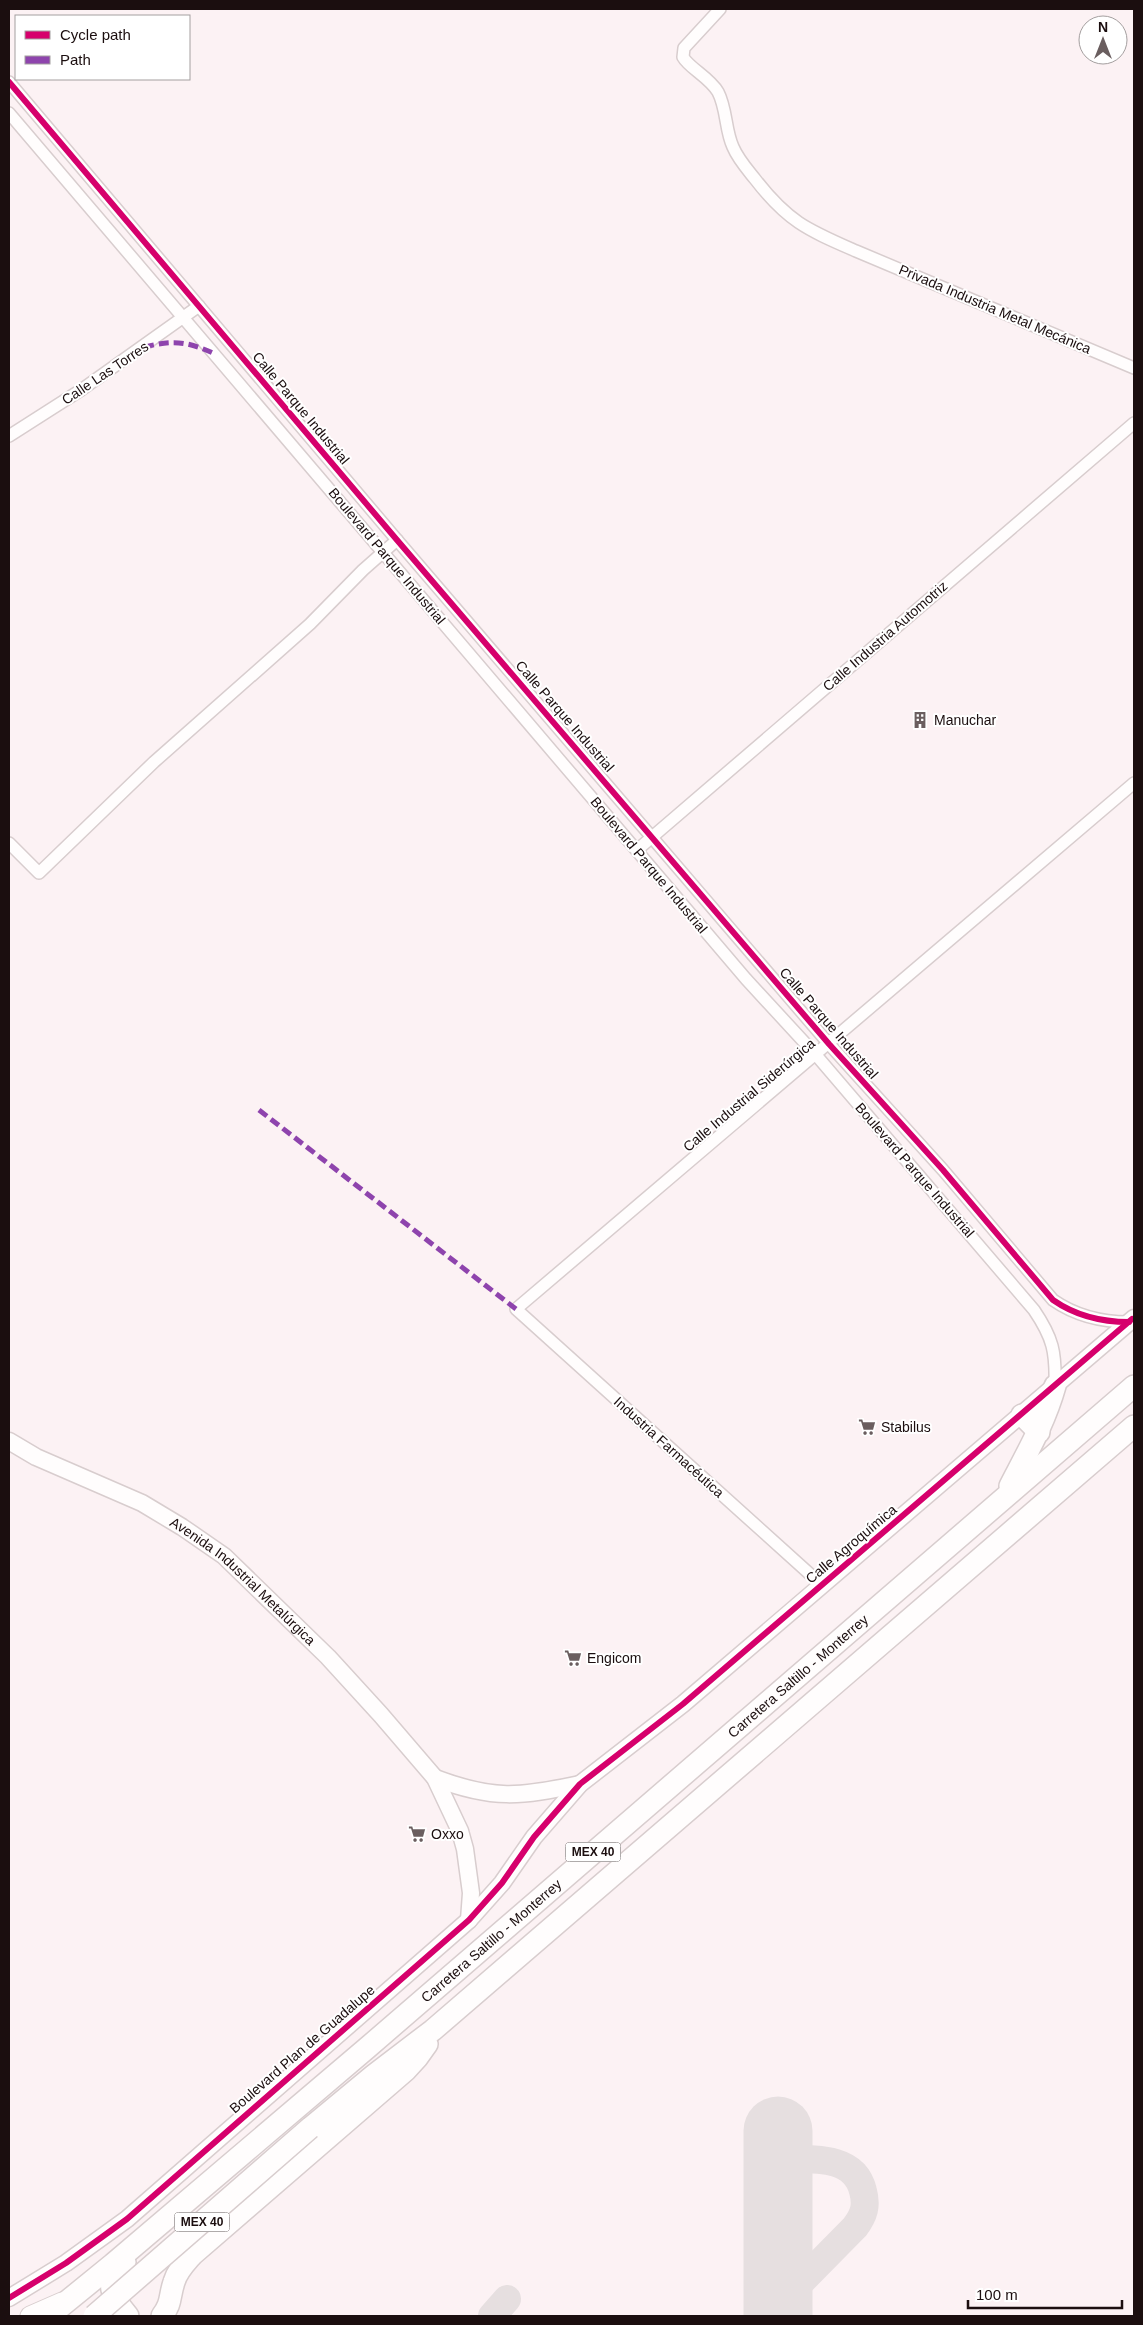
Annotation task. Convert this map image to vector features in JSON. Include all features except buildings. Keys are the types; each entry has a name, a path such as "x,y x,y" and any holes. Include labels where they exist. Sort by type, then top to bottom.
{"highway":[{"path":"1004,1498 1038,1432 1055,1386"},
{"name":"Carretera Saltillo - Monterrey","path":"49,2316 66,2308 113,2264 290,2111 374,2041 1134,1386"},
{"path":"1022,1415 1038,1432"},
{"name":"MEX 40","path":"94,2316 310,2128 374,2075 433,2030 1134,1426"},
{"path":"167,2313 174,2283 179,2271 192,2255 406,2070 425,2047 433,2030"},
{"path":"128,2316 112,2291 113,2275 276,2133 290,2111"},
{"path":"66,2308 92,2297 104,2300 117,2316"}],"main road":[{"path":"30,2316 66,2308"}],"street":[{"name":"Privada Industria Metal Mecánica","path":"720,9 684,48 683,57 707,78 718,92 730,140 736,154 768,196 787,215 816,234 1134,368"},
{"name":"Calle Parque Industrial","path":"9,82 397,540 829,1044 943,1170 1053,1300 1064,1308 1096,1319 1132,1320"},
{"path":"9,113 183,318"},
{"path":"44,155 60,142"},
{"name":"Calle Las Torres","path":"9,436 81,390 199,306"},
{"name":"Boulevard Parque Industrial","path":"183,318 746,979 816,1055 1023,1296 1048,1330 1056,1362 1055,1386"},
{"name":"Calle Industria Automotriz","path":"637,850 1134,423"},
{"path":"9,843 40,873 154,762 327,608 397,540"},
{"name":"Calle Industrial Siderúrgica","path":"516,1309 1134,783"},
{"path":"928,1184 943,1170"},
{"path":"975,1241 991,1228"},
{"path":"1023,1296 1038,1283"},
{"name":"Industria Farmacéutica","path":"516,1309 822,1586"},
{"name":"Calle Agroquímica","path":"580,1784 682,1704 1132,1320"},
{"name":"Avenida Industrial Metalúrgica","path":"9,1441 36,1457 142,1503 182,1527 224,1556 328,1657 435,1778 460,1831 465,1849 471,1893 470,1920"},
{"path":"435,1778 494,1795 518,1796 580,1784"},
{"name":"Boulevard Plan de Guadalupe","path":"9,2298 66,2263 127,2219 470,1920 502,1883 558,1808 580,1784"}],"taxiway":[{"path":"778,2159 816,2160 840,2164 850,2170 858,2179 865,2201 863,2214 855,2227 786,2297 780,2316"},
{"path":"492,2316 507,2299"}],"runway":[{"path":"778,2131 778,2316"}],"marked path":[{"path":"144,347 164,343 180,343 196,346 215,354"},
{"path":"259,1110 516,1309"}],"cycle path":[{"path":"9,82 397,540 829,1044 943,1170 1053,1300 1062,1306 1090,1317 1109,1321 1129,1322"},
{"path":"9,2298 66,2263 127,2219 469,1920 502,1883 534,1837 580,1784 683,1704 1132,1319"}],"place":[{"name":"Manuchar","path":"920,720"},
{"name":"Stabilus","path":"867,1427"},
{"name":"Engicom","path":"573,1658"},
{"name":"Oxxo","path":"417,1834"}]}
